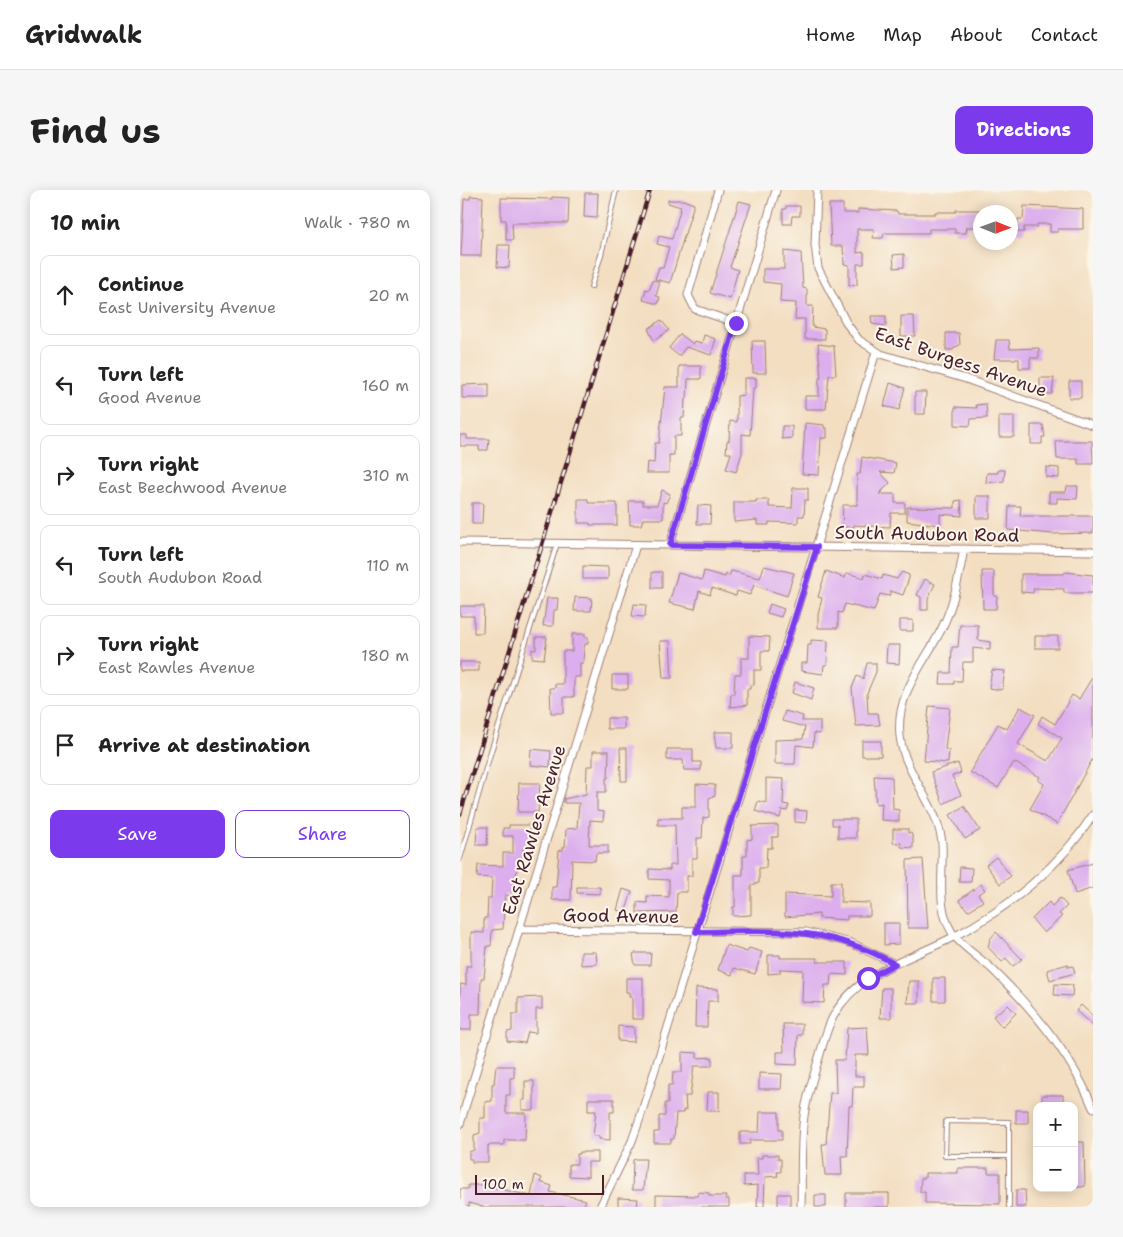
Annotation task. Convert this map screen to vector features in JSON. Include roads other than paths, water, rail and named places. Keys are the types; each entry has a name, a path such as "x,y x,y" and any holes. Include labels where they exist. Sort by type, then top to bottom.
{"street":[{"path":"718,190 688,295 695,309 736,323"},
{"path":"670,545 776,190"},
{"name":"East Burgess Avenue","path":"817,190 815,245 821,276 847,324 859,340 876,352 966,379 1093,425"},
{"path":"600,1207 632,1141 640,1118 876,352"},
{"name":"South Audubon Road","path":"460,542 1093,551"},
{"name":"East Rawles Avenue","path":"460,1124 636,545"},
{"path":"964,549 954,596 943,626 906,694 901,709 899,725 904,757 935,818 940,833 942,853 941,889 948,924 955,937 992,969 1031,1009 1077,1074 1093,1108"},
{"path":"801,1207 804,1118 811,1084 830,1022 839,1006 865,980 895,964 955,937 1037,880 1067,849 1093,815"},
{"name":"Good Avenue","path":"520,929 814,933 851,943 895,964"}],"lane":[{"path":"591,286 602,255 616,190"},
{"path":"460,860 491,751 557,544"},
{"path":"1009,1156 945,1156 946,1121 1009,1122 1009,1156 1009,1207"}],"railway":[{"path":"460,814 650,190"}]}
